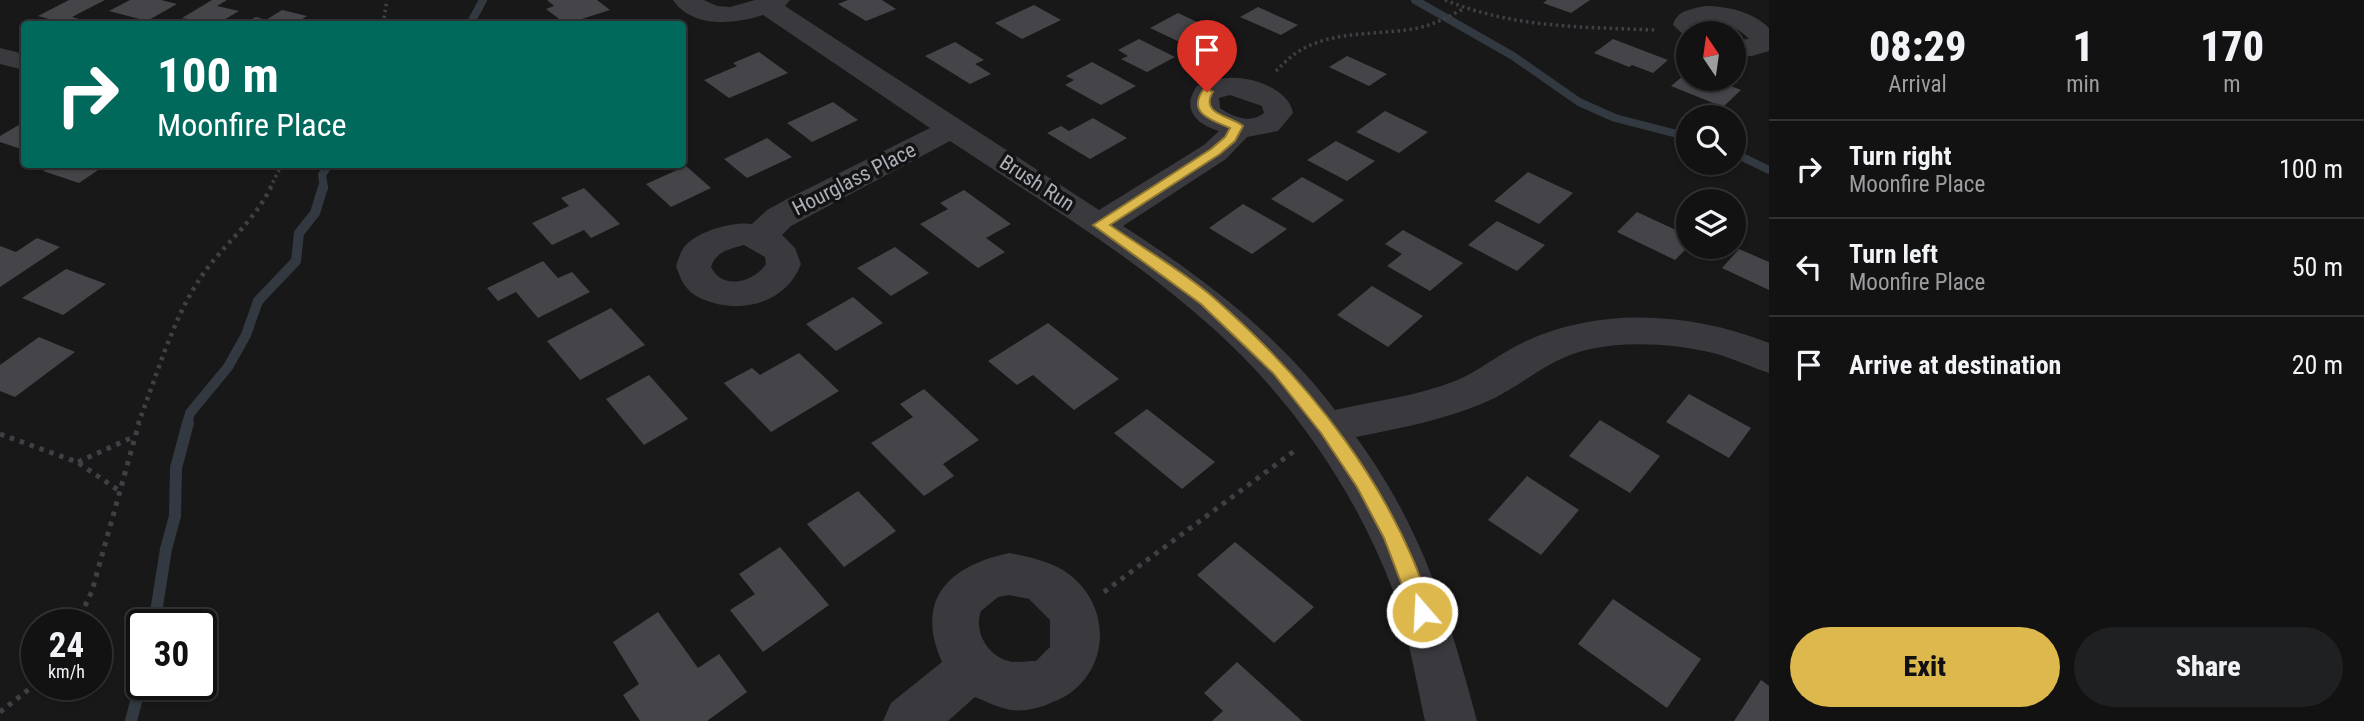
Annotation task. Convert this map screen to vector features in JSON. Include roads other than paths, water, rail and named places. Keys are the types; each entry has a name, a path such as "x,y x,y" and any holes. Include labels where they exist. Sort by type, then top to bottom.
{"street":[{"name":"Brush Run","path":"686,0 702,12 722,16 738,14 771,2 1207,300 1279,369 1364,482 1416,590 1451,721"},
{"path":"1735,19 1760,0"},
{"path":"1687,21 1693,16 1712,14 1739,21"},
{"path":"1746,24 1763,38 1762,44 1746,48"},
{"path":"0,56 21,61"},
{"path":"1230,86 1258,92 1276,106 1277,114 1274,120 1266,125 1237,126 1210,115 1203,106 1207,92 1230,86"},
{"path":"1100,225 1215,152 1230,139 1237,126"},
{"name":"Hourglass Place","path":"760,236 779,218 799,206 953,128"},
{"path":"1326,428 1470,392 1500,377 1532,354 1563,341 1598,332 1639,330 1683,335 1730,345 1769,359"},
{"path":"1009,574 1032,578 1062,597 1073,615 1077,636 1075,652 1066,668 1048,682 1020,688 995,683 972,668 955,638 956,610 968,592 985,579 1009,574"},
{"path":"909,721 972,668"}],"waterway":[{"path":"472,21 483,0"},
{"path":"1415,0 1513,56 1579,102 1615,118 1676,134"},
{"path":"1746,159 1769,170"},
{"path":"324,188 322,175 326,168"},
{"path":"187,424 190,413 228,367 246,335 258,301 296,261 299,233 315,213 323,187"},
{"path":"157,609 166,549 175,516 176,468 188,423"},
{"path":"131,721 136,700"}]}
